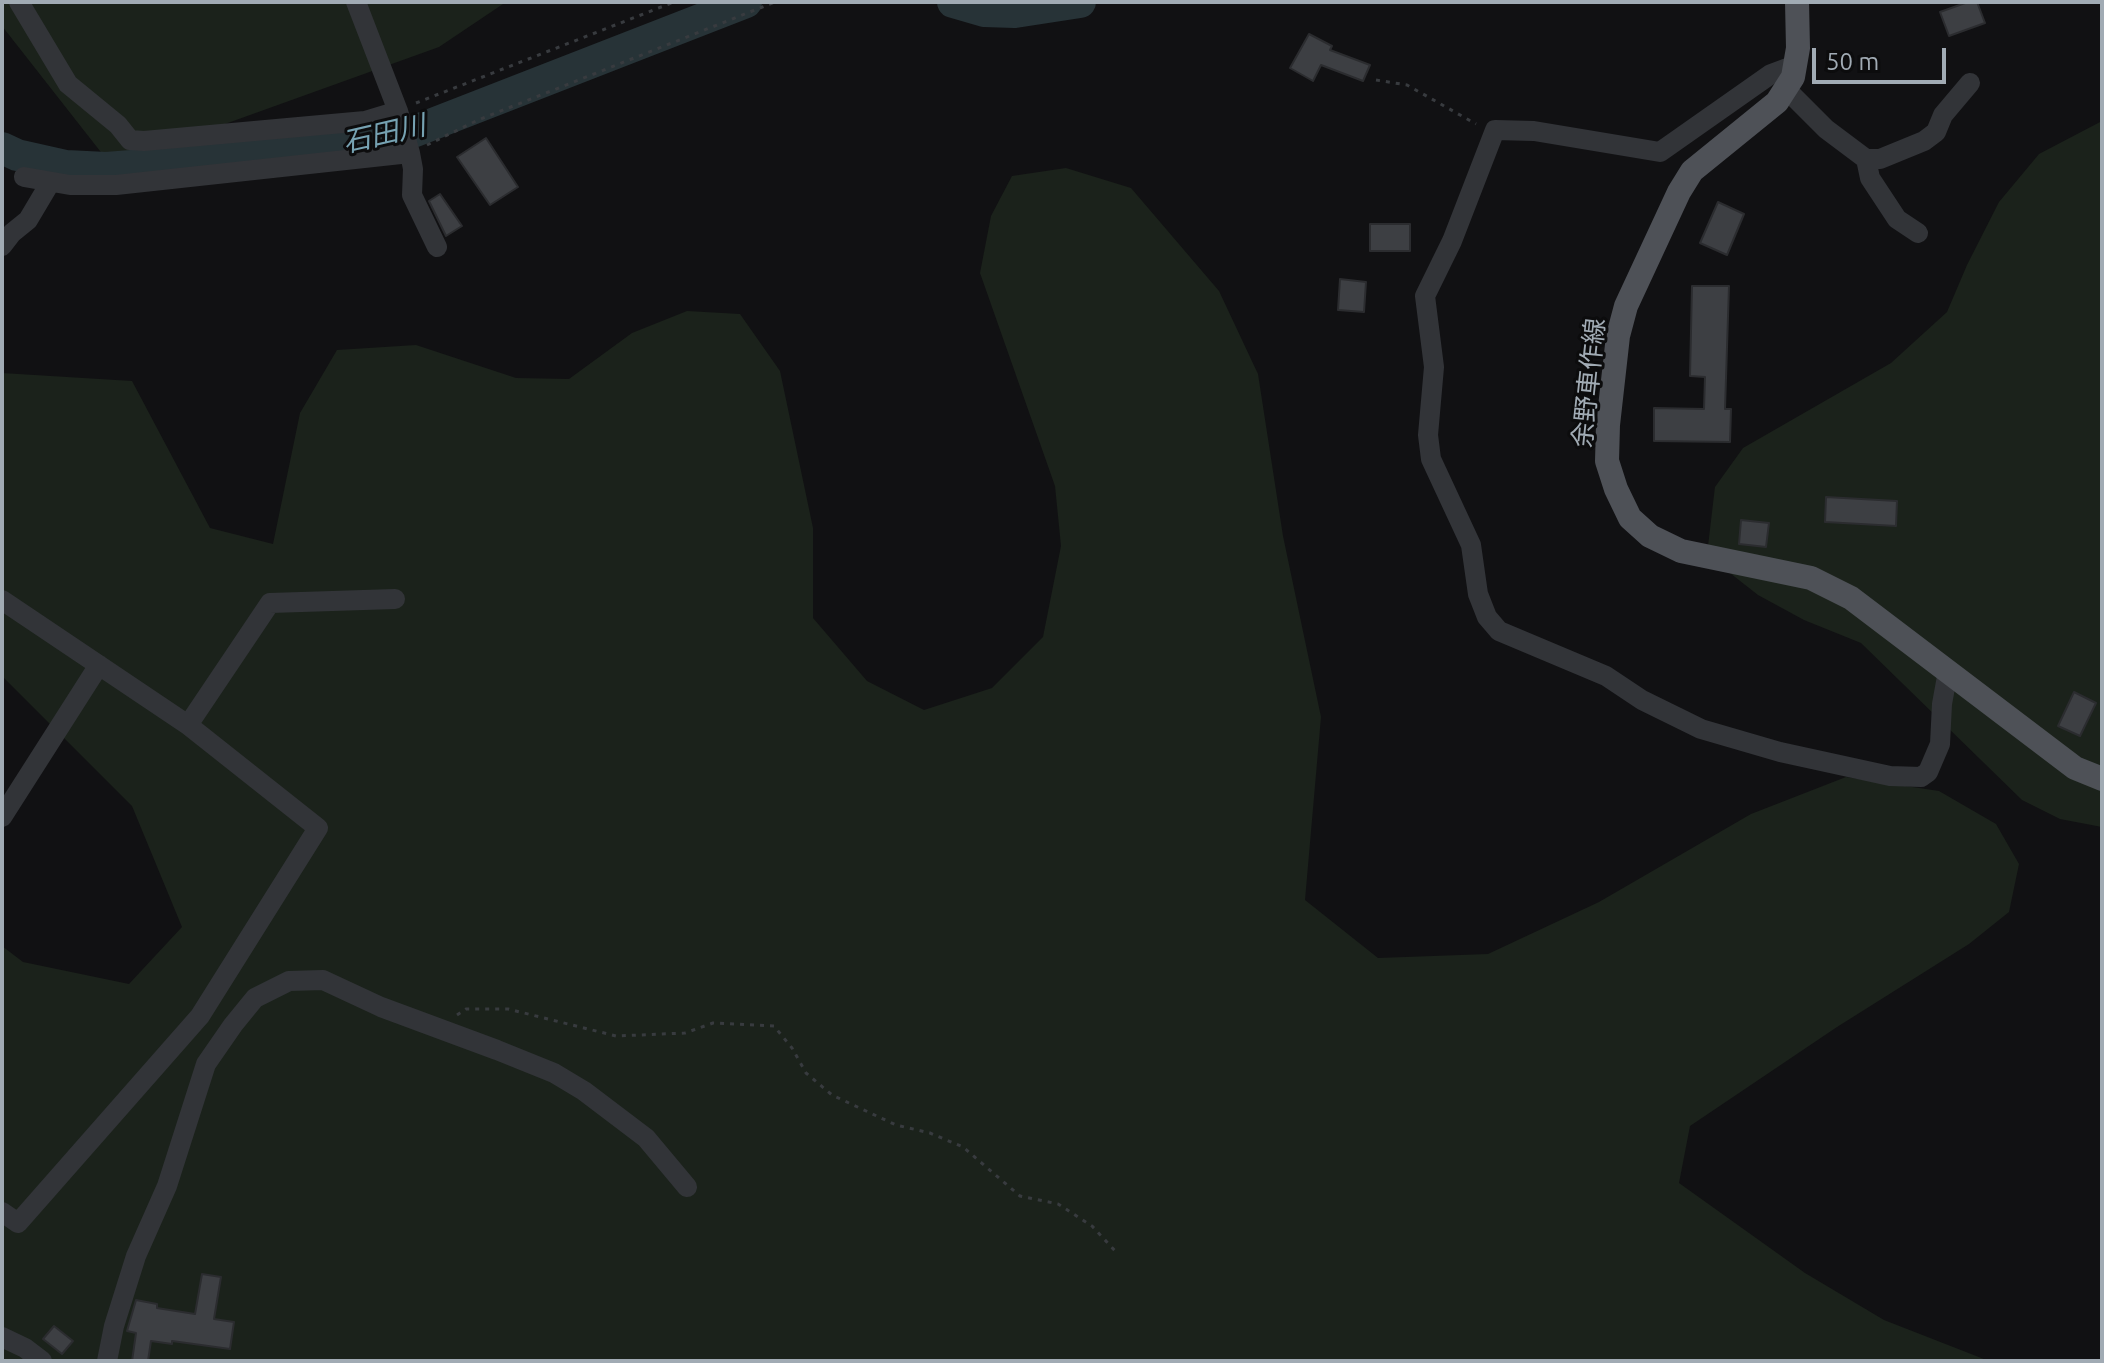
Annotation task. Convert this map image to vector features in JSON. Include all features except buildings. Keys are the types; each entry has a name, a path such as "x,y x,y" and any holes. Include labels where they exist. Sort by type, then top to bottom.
{"main road":[{"name":"余野車作線","path":"1797,2 1798,48 1793,77 1777,102 1692,171 1679,192 1626,306 1618,336 1608,425 1607,461 1616,489 1630,518 1650,536 1681,551 1811,578 1851,598 2075,768 2102,779"}],"street":[{"path":"19,2 68,84 118,125 130,140 365,121 398,111"},
{"path":"356,2 398,111 413,169 412,195 437,247"},
{"path":"1795,65 1771,74 1660,152 1534,131 1495,130 1452,241 1425,296 1434,367 1428,435 1431,459 1471,545 1478,594 1487,617 1499,631 1606,676 1642,700 1701,729 1780,752 1890,776 1921,777 1928,772 1940,744 1948,671"},
{"path":"1785,88 1826,129 1866,159 1880,159 1924,141 1936,132 1943,115 1970,83"},
{"path":"24,177 70,185 116,185 410,153"},
{"path":"1866,159 1870,178 1897,219 1918,233"},
{"path":"2,246 28,220 50,183"},
{"path":"188,725 270,603 395,599"},
{"path":"2,600 188,725 318,828 200,1016 18,1223 2,1212"},
{"path":"2,817 99,665"},
{"path":"107,1361 114,1326 136,1256 167,1186 206,1064 255,998 289,981 323,980 381,1007 554,1073 584,1091 646,1138 687,1187"},
{"path":"2,1337 25,1348 42,1361"}],"path":[{"path":"398,111 674,2"},
{"path":"410,153 478,120 775,2"},
{"path":"1376,80 1407,85 1470,122 1495,130"},
{"path":"436,1028 466,1009 508,1009 616,1036 685,1033 713,1023 774,1026 792,1048 806,1073 832,1095 896,1125 930,1133 963,1147 1020,1196 1058,1204 1092,1226 1117,1253"}],"shaded area":[{"path":"2,2 506,2 439,47 111,165 2,26"},
{"path":"2102,121 2102,827 2060,819 2022,800 1861,643 1804,620 1758,595 1707,555 1715,487 1743,448 1891,363 1947,312 1999,202 2039,154"},
{"path":"1066,168 1131,188 1219,291 1258,374 1283,536 1321,717 1305,900 1378,958 1488,954 1599,902 1751,814 1846,777 1939,791 1996,824 2019,864 2009,912 1969,944 1837,1027 1690,1126 1679,1183 1805,1273 1884,1320 1989,1361 2,1361 2,946 23,962 129,984 182,927 132,806 2,676 2,373 132,381 210,528 273,544 300,413 337,350 416,345 516,378 569,379 632,333 687,311 740,314 780,371 813,528 813,618 867,681 924,710 992,688 1043,637 1061,546 1055,486 980,273 991,216 1012,176"}],"waterway":[{"name":"石田川","path":"2,148 17,155 66,166 106,168 353,144 415,131 746,2"},
{"name":"石田川","path":"953,2 984,11 1015,12 1080,2"}]}
